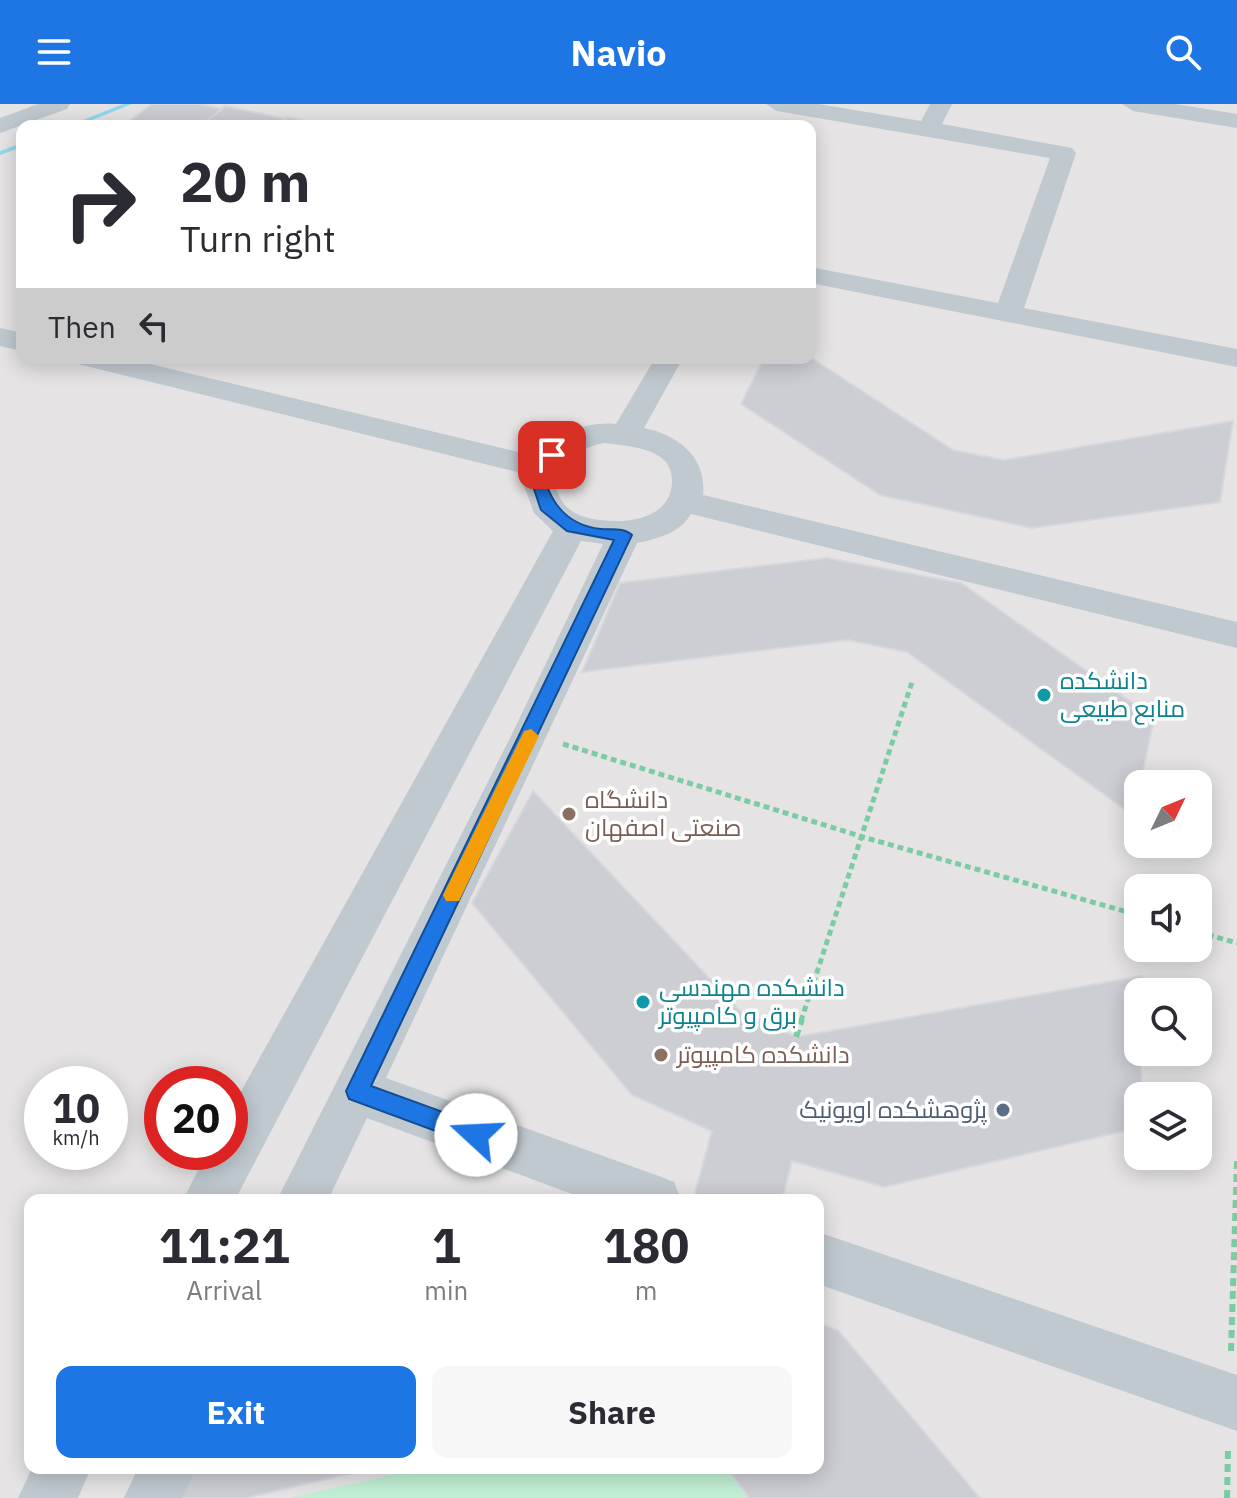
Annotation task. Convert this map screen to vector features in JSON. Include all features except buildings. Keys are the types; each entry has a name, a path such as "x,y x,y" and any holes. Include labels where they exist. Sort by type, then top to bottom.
{"street":[{"path":"16,120 59,104"},
{"path":"777,104 1064,153 1008,313"},
{"path":"928,129 941,104"},
{"path":"1133,104 1237,121"},
{"path":"816,276 1237,358"},
{"path":"113,364 542,468"},
{"path":"626,433 666,364"},
{"path":"626,433 666,446 680,457 689,471 692,487 687,502 663,524 624,535 597,534 572,527 546,507 538,480 542,468 566,444 595,435 626,433"},
{"path":"687,502 1237,635"},
{"path":"211,1194 572,527"},
{"path":"305,1194 531,734 624,535"},
{"path":"357,1091 640,1194"},
{"path":"824,1260 1233,1402"},
{"path":"47,1498 60,1474"},
{"path":"153,1498 165,1474"}],"path":[{"path":"796,1037 913,679"},
{"path":"531,734 863,837 1124,911"},
{"path":"1212,936 1237,943"},
{"path":"1233,1402 1237,1160"}],"shaded area":[{"name":"دانشگاه صنعتی اصفهان","path":"0,104 1237,104 1237,1498 0,1498"}],"green space":[{"path":"395,1474 752,1474 770,1498 290,1498"}],"waterway":[{"path":"87,120 129,104"},
{"path":"0,153 16,147"}],"slow traffic":[{"path":"453,895 531,736"}],"place":[{"name":"دانشکده منابع طبیعی","path":"1044,695"},
{"name":"دانشگاه صنعتی اصفهان","path":"569,814"},
{"name":"دانشکده مهندسی برق و کامپیوتر","path":"643,1002"},
{"name":"دانشکده کامپیوتر","path":"661,1055"},
{"name":"پژوهشکده اویونیک","path":"1003,1110"}],"route":[{"path":"476,1135 357,1091 624,535 597,534 572,527 546,507 538,480 552,455"}]}
